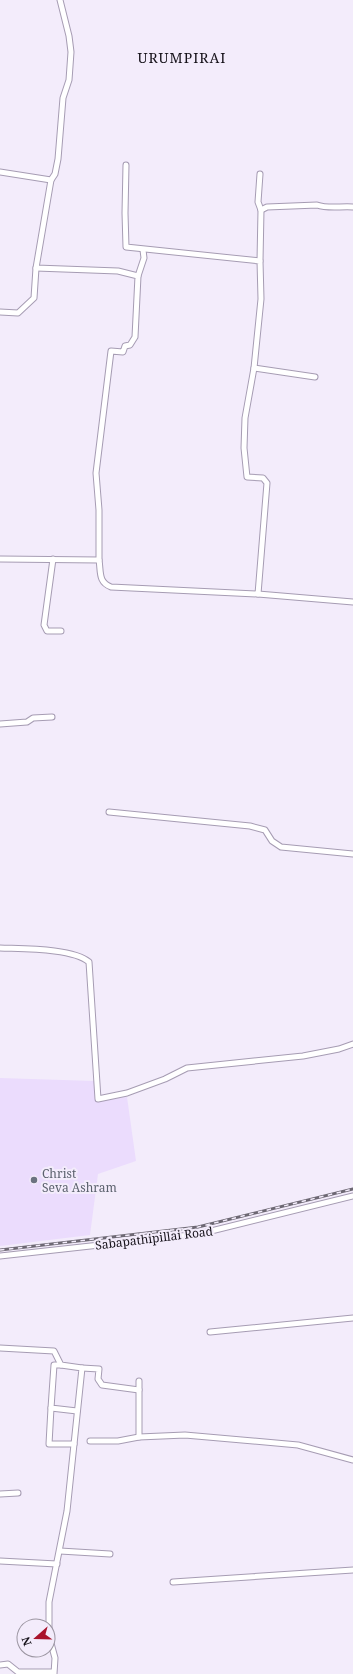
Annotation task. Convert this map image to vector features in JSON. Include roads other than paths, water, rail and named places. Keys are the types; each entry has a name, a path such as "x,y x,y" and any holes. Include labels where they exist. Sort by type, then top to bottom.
{"street":[{"path":"0,312 18,313 34,298 36,268 51,180 55,174 58,158 63,98 69,80 71,52 69,36 60,0"},
{"path":"126,165 126,247 143,250 260,261"},
{"path":"0,172 51,180"},
{"path":"258,594 267,483 263,478 247,477 244,448 245,418 254,368 261,299 261,210 258,202 260,174"},
{"path":"261,210 267,207 317,205 325,208 340,206 353,207"},
{"path":"143,250 144,258 138,276 135,337 130,345 125,346 123,352 111,351 96,473 99,510 99,560 101,580 105,584 112,587 258,594 353,602"},
{"path":"36,268 118,271 138,276"},
{"path":"254,368 315,377"},
{"path":"0,559 99,560"},
{"path":"53,559 44,625 47,631 61,631"},
{"path":"0,724 27,722 33,718 52,717"},
{"path":"109,812 250,826 265,830 272,841 281,847 353,854"},
{"path":"0,948 73,953 85,958 89,962 98,1099 127,1093 166,1079 188,1068 303,1056 339,1049 353,1044"},
{"name":"Sabapathipillai Road","path":"0,1256 198,1234 353,1196"},
{"path":"210,1332 353,1318"},
{"path":"0,1348 54,1350 60,1365"},
{"path":"74,1444 49,1444 54,1365 99,1369 98,1379 102,1385 139,1390"},
{"path":"0,1665 8,1664 18,1672 53,1673 55,1658 49,1636 49,1602 67,1511 82,1368"},
{"path":"139,1381 140,1437"},
{"path":"51,1408 77,1411"},
{"path":"90,1441 118,1441 140,1437 185,1435 298,1445 353,1460"},
{"path":"0,1494 18,1492"},
{"path":"60,1551 110,1554"},
{"path":"0,1561 57,1564"},
{"path":"173,1582 353,1570"}],"railway":[{"path":"0,1250 198,1227 353,1189"}],"place":[{"name":"Christ Seva Ashram","path":"34,1180"}],"district":[{"name":"URUMPIRAI","path":"182,57"}]}
